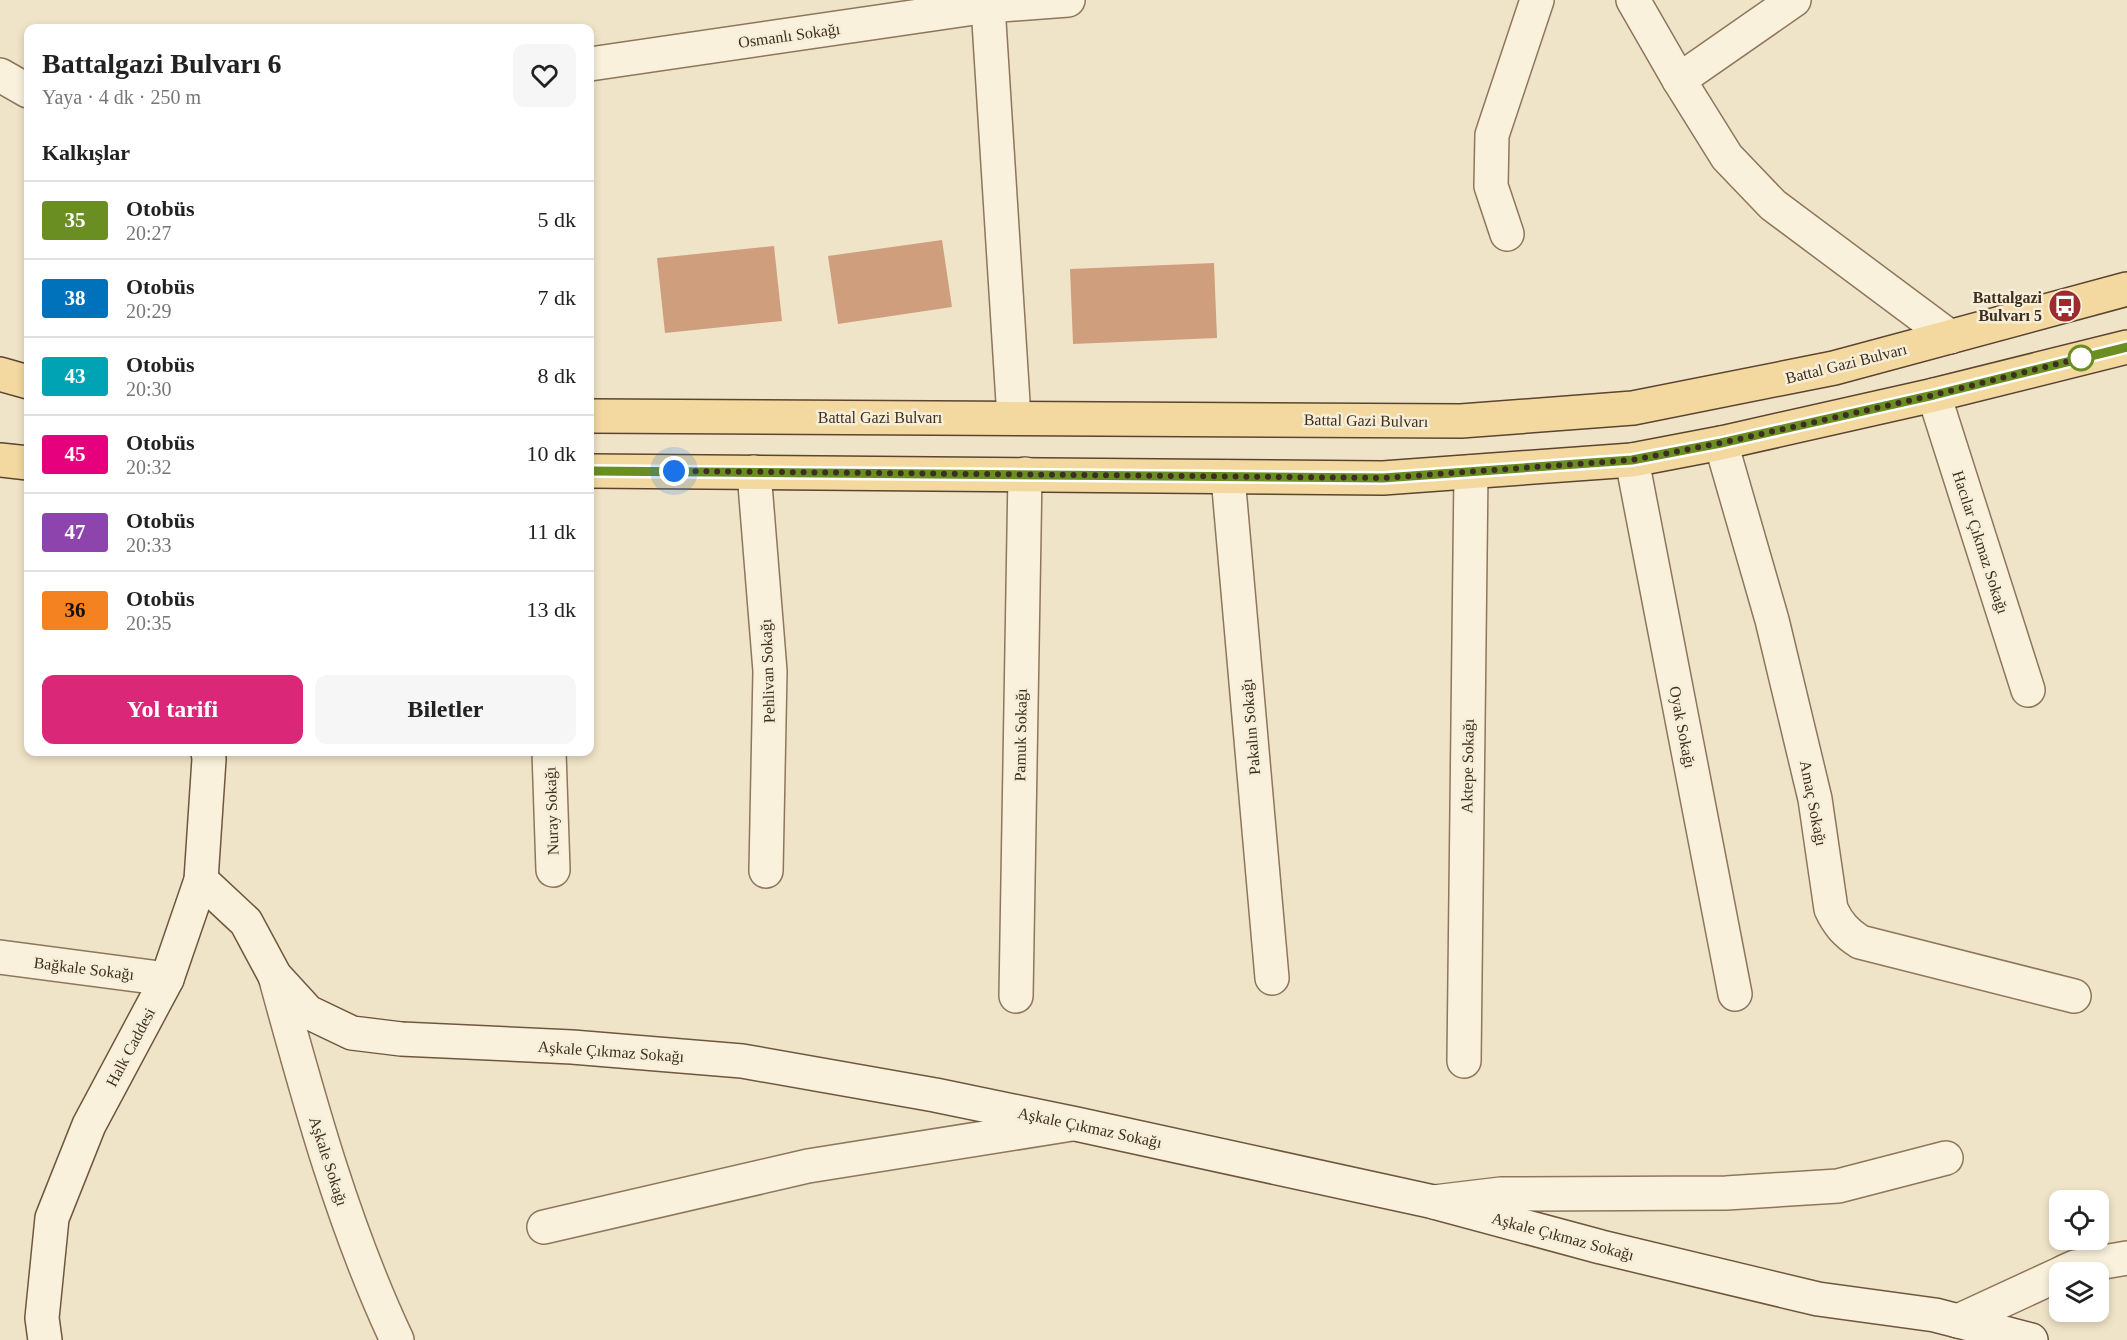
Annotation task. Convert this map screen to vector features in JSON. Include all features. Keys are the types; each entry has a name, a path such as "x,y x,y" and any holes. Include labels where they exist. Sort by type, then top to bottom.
{"main road":[{"name":"Battal Gazi Bulvarı","path":"594,416 1461,421 1633,408 1834,368 2127,289"},
{"path":"594,471 1383,478 1632,460 1721,443 1934,395 2127,346"},
{"path":"0,374 24,381"},
{"path":"0,460 24,463"}],"street":[{"name":"Osmanlı Sokağı","path":"594,63 953,6 988,6 1068,0"},
{"path":"1507,234 1491,186 1492,135 1537,0"},
{"path":"1633,0 1727,157 1773,205 1950,337"},
{"path":"1679,80 1794,0"},
{"path":"988,6 1014,418"},
{"path":"0,75 24,89"},
{"name":"Hacılar Çıkmaz Sokağı","path":"1934,395 2028,690"},
{"name":"Amaç Sokağı","path":"1721,443 1772,620 1815,799 1832,909 1838,922 1847,934 1860,942 2074,996"},
{"name":"Oyak Sokağı","path":"1632,460 1735,994"},
{"name":"Pehlivan Sokağı","path":"754,472 770,671 766,871"},
{"name":"Aktepe Sokağı","path":"1464,1061 1471,472"},
{"name":"Pamuk Sokağı","path":"1016,996 1024,474"},
{"name":"Pakalın Sokağı","path":"1228,477 1272,978"},
{"name":"Halk Caddesi","path":"45,1340 42,1318 52,1218 89,1125 167,979 201,880 209,756"},
{"name":"Nuray Sokağı","path":"549,756 553,870"},
{"name":"Aşkale Çıkmaz Sokağı","path":"201,880 246,922 275,976 308,1012 352,1033 401,1039 572,1047 742,1061 935,1095 1434,1202 1601,1247 1818,1299 1935,1315 2031,1340"},
{"name":"Bağkale Sokağı","path":"0,957 167,979"},
{"name":"Aşkale Sokağı","path":"275,976 318,1132 371,1284 397,1340"},
{"path":"544,1227 808,1166 1076,1124"},
{"path":"1434,1202 1501,1194 1726,1193 1838,1186 1946,1158"},
{"path":"2103,1262 2127,1258"},
{"path":"1958,1321 2049,1279"}],"building":[{"path":"942,240 952,307 838,324 828,256"},
{"path":"774,246 782,321 665,333 657,258"},
{"path":"1214,263 1217,338 1073,344 1070,269"}],"bus line":[{"name":"35","path":"594,471 1383,478 1632,460 1721,443 1934,395 2127,347"}],"place":[{"name":"Battalgazi Bulvarı 5","path":"2065,306"}],"route":[{"path":"674,471 1383,478 1632,460 1721,443 1934,395 2081,358"}]}
